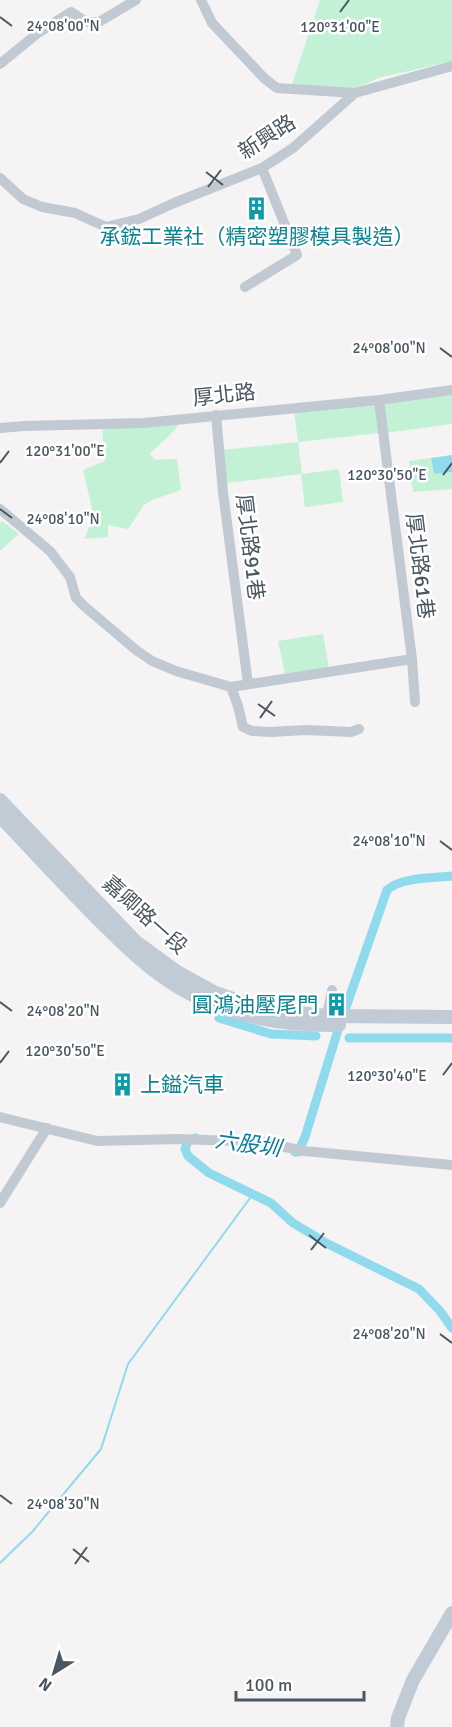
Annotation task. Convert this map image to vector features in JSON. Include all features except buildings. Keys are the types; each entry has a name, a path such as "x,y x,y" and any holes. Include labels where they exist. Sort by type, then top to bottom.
{"street":[{"path":"0,64 38,33 71,12 86,22 99,22 136,0"},
{"path":"201,0 212,23 265,79 277,88 355,93"},
{"name":"新興路","path":"0,178 23,200 42,207 75,213 106,227 139,219 262,168 293,148 355,93 452,66"},
{"path":"245,287 297,255 262,168"},
{"name":"厚北路","path":"0,428 144,423 379,400 452,390"},
{"name":"厚北路61巷","path":"379,400 412,659 415,702"},
{"name":"厚北路91巷","path":"216,415 223,492 248,684"},
{"path":"0,509 50,551 70,577 76,598 84,606 136,650 152,661 176,671 231,687 412,659"},
{"path":"231,687 243,727 252,731 351,732 359,729"},
{"name":"嘉卿路一段","path":"0,800 136,942 177,972 215,993 257,1007 327,1020"},
{"name":"嘉卿路一段","path":"0,816 128,949 153,970 189,993 228,1009 261,1019 297,1024 327,1020"},
{"path":"332,990 327,1020 452,1017"},
{"path":"357,1020 452,1025"},
{"path":"0,1117 97,1141 213,1139 262,1142 303,1151 452,1165"},
{"path":"0,1203 47,1128"},
{"path":"397,1727 398,1718 413,1680 452,1613"}],"green space":[{"path":"320,0 452,0 452,61 378,78 348,92 291,87"},
{"path":"452,391 452,424 385,433 383,401"},
{"path":"376,406 379,433 298,442 294,409"},
{"path":"185,418 150,453 154,460 177,459 181,490 144,505 128,529 108,525 108,537 84,539 94,517 83,470 105,461 102,427"},
{"path":"298,442 302,474 339,469 343,502 305,507 301,474 226,483 222,450"},
{"path":"431,458 434,474 452,472 452,489 413,492 409,461"},
{"path":"2,521 19,534 0,551 0,523"},
{"path":"323,634 329,668 285,674 278,641"}],"water":[{"path":"452,455 452,472 434,474 431,458"}],"waterway":[{"name":"六股圳","path":"295,1152 298,1152 305,1137 338,1030 387,890 409,880 452,876"},
{"path":"219,1018 271,1034 316,1036"},
{"path":"349,1038 452,1038"},
{"name":"六股圳","path":"196,1138 188,1141 185,1149 188,1156 209,1173 271,1203 293,1223 328,1244 419,1289 440,1311 452,1328"},
{"path":"0,1563 32,1532 101,1449 128,1364 253,1194"}],"place":[{"name":"承鋐工業社（精密塑膠模具製造）","path":"257,209"},
{"name":"圓鴻油壓尾門","path":"336,1005"},
{"name":"上鎰汽車","path":"122,1085"}]}
